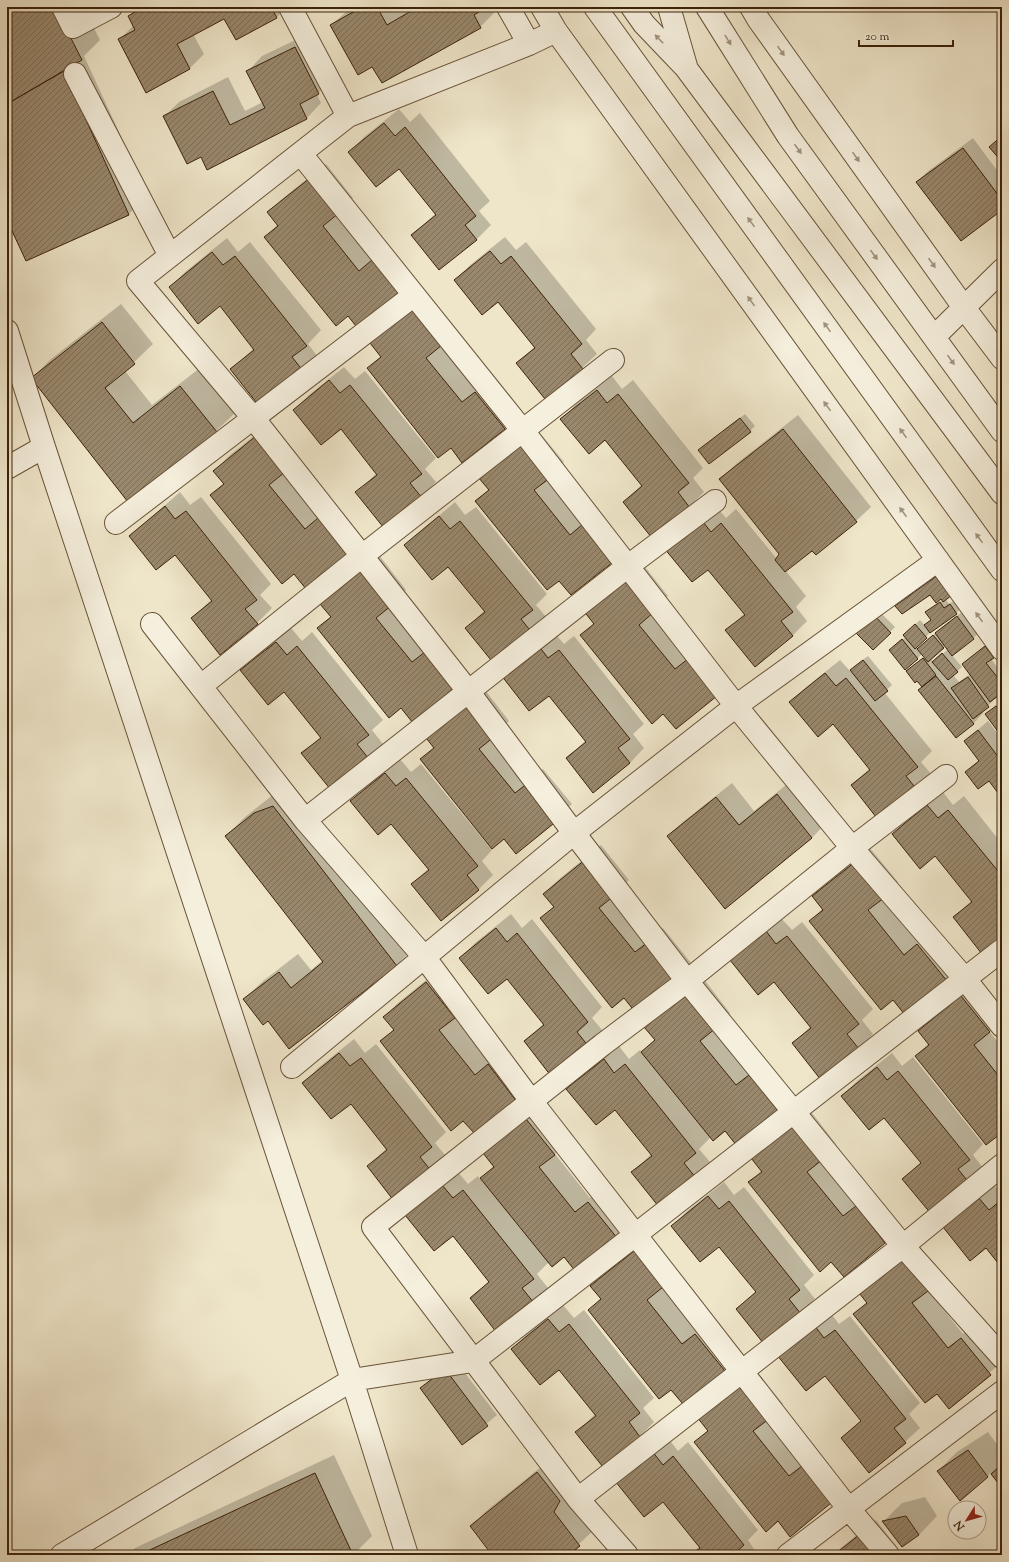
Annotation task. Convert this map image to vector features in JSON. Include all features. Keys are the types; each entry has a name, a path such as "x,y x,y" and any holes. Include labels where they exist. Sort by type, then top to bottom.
{"street":[{"path":"63,7 73,27 111,7"},
{"path":"290,7 348,116"},
{"path":"508,7 529,44"},
{"path":"542,7 556,31 1002,649"},
{"path":"595,7 1002,570"},
{"path":"632,7 644,24 686,68 1002,493"},
{"path":"669,7 686,68"},
{"path":"707,7 788,136 1002,431"},
{"path":"751,7 758,19 965,309 1002,358"},
{"path":"556,31 529,44 348,116 138,281 254,419 362,556 468,691 574,833 688,981 903,1246 1002,1357"},
{"path":"76,74 170,256"},
{"path":"301,154 413,296 523,431 736,706 852,848 965,979 1002,1026"},
{"path":"934,338 965,309 1002,270"},
{"path":"116,523 413,296"},
{"path":"7,332 352,1380 407,1555"},
{"path":"201,686 362,556 613,360"},
{"path":"7,468 44,447"},
{"path":"305,820 628,566 715,501"},
{"path":"292,1067 574,833 736,706 938,560"},
{"path":"152,624 305,820 425,958 532,1102 848,1508 888,1555"},
{"path":"627,1555 578,1499 373,1227 602,1045 688,981 852,848 946,776"},
{"path":"62,1555 352,1380 473,1361 1002,950"},
{"path":"578,1499 741,1370 903,1246 1002,1165"},
{"path":"788,1555 1002,1392"}],"building":[{"path":"7,7 55,7 82,60 7,104"},
{"path":"144,7 271,7 277,18 236,40 224,19 177,44 190,69 146,93 118,39 135,30 128,16"},
{"path":"362,7 377,7 387,25 418,7 487,7 474,15 481,28 382,83 372,67 358,75 330,25"},
{"path":"295,47 319,94 300,104 307,119 207,170 201,157 187,164 163,116 213,91 230,125 265,108 246,71"},
{"path":"64,71 129,215 26,261 7,220 7,104"},
{"path":"384,123 395,136 405,127 476,216 465,225 477,240 439,270 411,235 436,215 399,169 376,187 348,152"},
{"path":"1002,136 1002,162 989,147"},
{"path":"963,148 1002,200 1002,210 961,241 916,182"},
{"path":"310,178 339,213 323,226 359,271 372,260 402,297 360,331 348,316 336,326 264,237 278,226 267,212"},
{"path":"490,251 501,264 511,256 582,344 571,354 583,369 545,399 516,363 535,348 498,302 482,315 454,280"},
{"path":"212,252 223,265 235,256 307,346 292,357 304,372 260,407 230,369 254,350 220,306 198,324 169,287"},
{"path":"413,309 442,345 426,358 462,402 475,392 505,429 462,463 451,448 438,458 367,368 381,357 370,343"},
{"path":"102,322 135,364 105,388 133,423 180,386 217,432 128,502 31,378"},
{"path":"329,380 340,393 350,385 422,474 410,483 422,498 384,528 355,492 377,475 341,429 321,445 293,410"},
{"path":"597,390 607,403 618,394 689,483 678,492 690,508 652,538 623,502 642,486 605,440 589,454 560,419"},
{"path":"740,418 751,432 709,464 698,450"},
{"path":"783,429 857,522 816,555 812,551 785,572 775,560 779,554 719,479"},
{"path":"256,436 285,472 269,485 305,529 318,518 348,556 306,589 294,574 282,584 210,495 224,484 213,471"},
{"path":"521,442 550,478 534,490 570,535 583,524 613,562 571,595 559,581 547,590 475,501 489,490 478,477"},
{"path":"165,506 175,519 186,511 257,600 245,609 258,624 220,655 191,618 212,601 175,555 156,570 129,536"},
{"path":"439,516 450,529 460,521 533,610 521,619 533,634 495,665 465,628 485,612 448,567 432,580 404,545"},
{"path":"700,518 711,532 721,523 793,612 781,621 793,636 755,667 725,630 745,615 708,570 692,582 664,548"},
{"path":"364,569 392,605 376,618 412,662 425,652 455,690 413,723 401,708 389,718 317,628 331,617 320,604"},
{"path":"938,575 952,595 943,602 941,599 936,603 930,595 902,614 895,606"},
{"path":"626,576 654,612 639,625 675,669 688,659 717,696 676,729 663,714 652,724 580,635 594,624 583,610"},
{"path":"940,602 944,608 950,604 957,614 930,633 924,625 931,620 925,612"},
{"path":"873,614 891,633 873,650 855,632"},
{"path":"957,616 974,639 952,656 935,633"},
{"path":"915,624 927,638 915,649 903,635"},
{"path":"933,635 944,648 928,662 917,649"},
{"path":"902,639 918,659 905,670 889,650"},
{"path":"276,642 287,655 297,646 369,735 357,744 369,759 331,790 301,753 321,738 284,692 268,705 240,670"},
{"path":"538,645 548,658 559,650 630,739 618,748 630,763 593,793 566,758 586,742 549,696 529,711 501,675"},
{"path":"985,646 994,658 986,663 1002,683 1002,693 990,702 962,664"},
{"path":"942,653 958,672 948,680 932,662"},
{"path":"923,658 936,675 922,687 917,681 915,683 906,671"},
{"path":"863,660 888,691 875,701 850,670"},
{"path":"825,673 836,686 846,678 918,767 906,776 918,791 880,822 851,785 870,770 833,724 818,737 789,702"},
{"path":"936,676 974,724 956,738 918,690"},
{"path":"968,677 989,707 973,719 951,688"},
{"path":"467,700 495,736 479,749 515,793 528,783 558,820 516,854 504,839 492,849 420,759 434,748 423,734"},
{"path":"996,706 1002,714 1002,737 985,714"},
{"path":"978,730 1002,762 1001,797 989,781 978,789 965,772 979,761 964,741"},
{"path":"385,773 396,786 406,778 478,866 467,875 479,890 441,921 411,884 429,870 391,824 378,835 350,801"},
{"path":"777,794 812,838 725,909 667,836 716,797 739,825"},
{"path":"927,805 938,818 948,810 1002,876 1002,938 982,954 953,917 972,902 935,856 920,869 892,834"},
{"path":"273,806 397,966 289,1049 268,1021 263,1025 243,999 279,972 291,988 323,962 225,836 254,813"},
{"path":"586,859 615,895 599,908 635,952 648,942 678,979 636,1013 624,998 612,1008 540,918 554,907 543,894"},
{"path":"855,862 884,898 868,910 904,955 917,944 947,981 905,1015 893,1000 881,1010 809,921 823,910 812,896"},
{"path":"496,928 507,942 517,933 588,1022 577,1032 589,1047 551,1076 524,1041 544,1025 507,979 488,994 459,958"},
{"path":"766,931 776,944 787,936 859,1024 847,1034 859,1049 821,1080 792,1043 811,1028 774,982 758,995 730,960"},
{"path":"1002,966 1002,976 997,970"},
{"path":"426,982 455,1018 439,1030 475,1075 488,1064 517,1102 476,1135 463,1121 451,1131 380,1041 394,1030 383,1017"},
{"path":"688,992 716,1028 700,1041 736,1085 749,1075 779,1112 737,1146 725,1131 713,1141 641,1052 655,1040 644,1027"},
{"path":"961,996 990,1032 974,1045 1002,1080 1002,1139 999,1135 986,1145 915,1056 929,1045 918,1031"},
{"path":"339,1053 350,1066 361,1058 432,1147 420,1157 432,1172 394,1201 367,1166 387,1150 351,1104 331,1119 302,1083"},
{"path":"604,1059 614,1073 625,1064 696,1153 684,1163 696,1178 659,1207 631,1172 652,1156 615,1110 596,1125 566,1089"},
{"path":"877,1067 887,1080 898,1071 970,1160 958,1169 970,1184 932,1215 902,1179 921,1163 884,1118 869,1130 841,1096"},
{"path":"526,1119 555,1155 539,1167 575,1212 588,1202 618,1239 576,1272 564,1257 552,1267 480,1178 494,1167 483,1153"},
{"path":"794,1123 823,1159 807,1172 843,1216 856,1206 885,1243 844,1277 831,1262 820,1272 748,1182 762,1172 751,1158"},
{"path":"442,1185 453,1198 463,1190 534,1279 522,1288 534,1303 497,1333 470,1298 489,1282 453,1236 434,1251 405,1215"},
{"path":"708,1196 719,1209 729,1201 800,1290 789,1299 801,1314 764,1344 736,1309 756,1292 719,1247 700,1262 671,1226"},
{"path":"978,1197 989,1210 999,1202 1002,1205 1002,1268 986,1248 970,1261 943,1227"},
{"path":"634,1251 663,1287 647,1300 682,1344 695,1334 725,1371 683,1404 671,1390 659,1399 588,1310 601,1299 590,1286"},
{"path":"899,1255 928,1291 912,1303 948,1348 961,1338 991,1375 949,1409 937,1394 925,1403 853,1314 867,1303 856,1289"},
{"path":"548,1319 559,1332 569,1324 640,1413 629,1422 640,1437 603,1467 575,1432 596,1416 559,1370 540,1385 511,1349"},
{"path":"814,1325 824,1338 835,1330 906,1419 894,1428 906,1443 869,1473 841,1438 861,1421 825,1376 806,1391 777,1355"},
{"path":"445,1369 488,1426 462,1445 420,1388"},
{"path":"740,1383 769,1419 753,1431 789,1476 802,1466 831,1503 790,1537 778,1521 766,1532 694,1442 708,1431 697,1417"},
{"path":"968,1450 988,1477 961,1500 959,1500 937,1471"},
{"path":"652,1451 663,1465 673,1456 744,1545 733,1555 691,1555 700,1548 663,1502 644,1517 615,1481"},
{"path":"1002,1464 1002,1488 991,1474"},
{"path":"537,1472 560,1501 554,1512 580,1546 569,1555 492,1555 470,1526"},
{"path":"315,1473 353,1555 139,1555"},
{"path":"906,1516 919,1535 902,1547 882,1521"},
{"path":"860,1534 878,1555 834,1555"}]}
